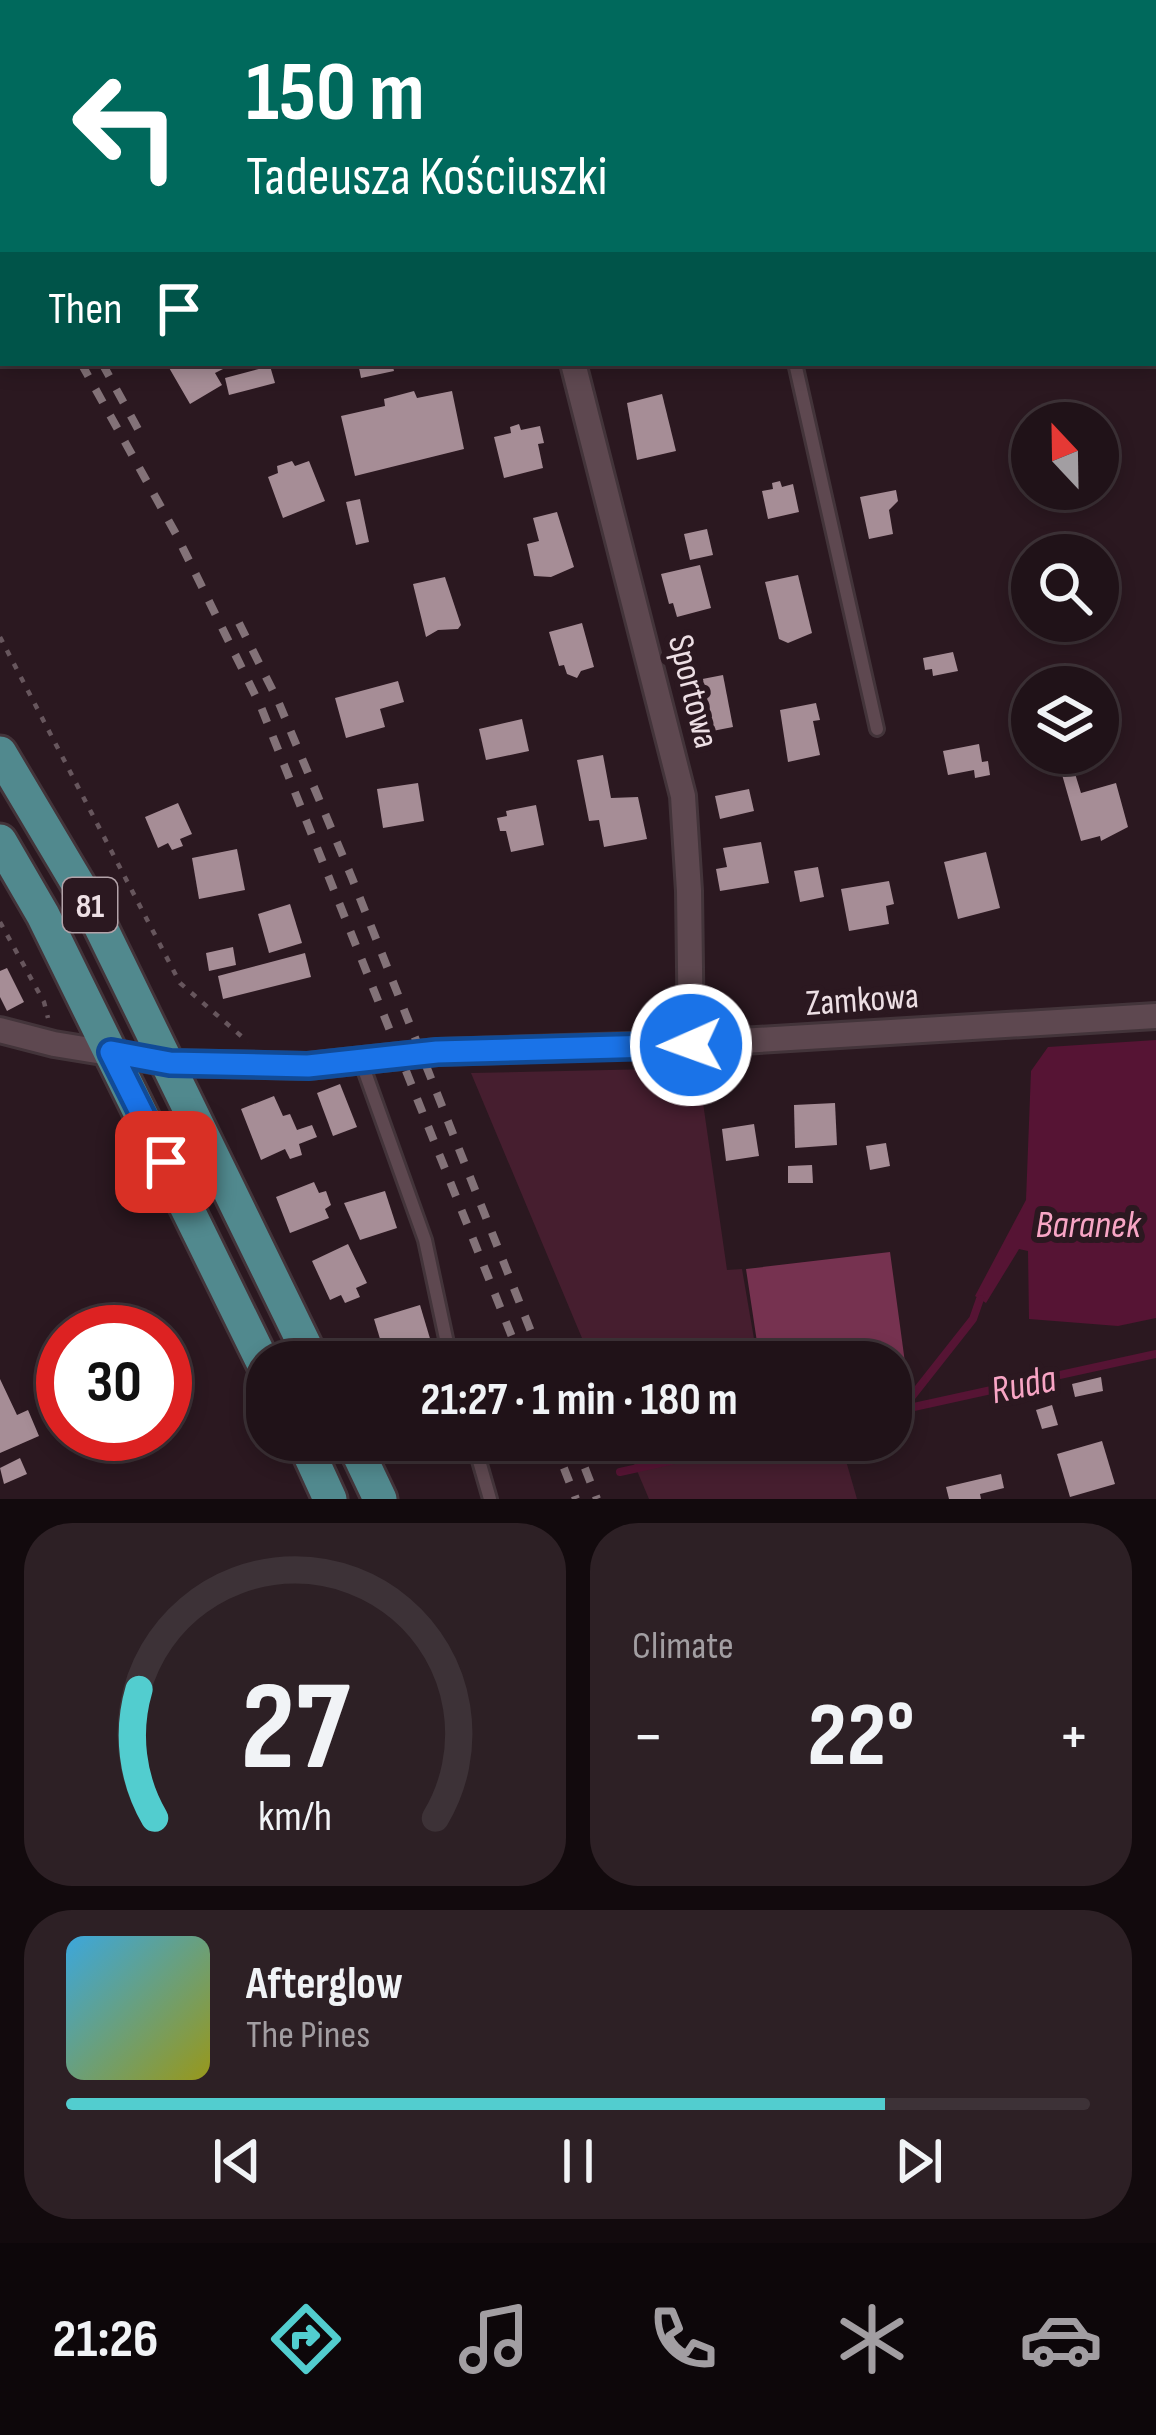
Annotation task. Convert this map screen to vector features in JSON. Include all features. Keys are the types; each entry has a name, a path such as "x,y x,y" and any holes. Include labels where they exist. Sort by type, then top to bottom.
{"main road":[{"name":"81","path":"0,753 88,902 303,1341"},
{"name":"81","path":"0,841 43,915 252,1341"},
{"path":"313,1461 330,1499"},
{"path":"362,1461 380,1499"}],"street":[{"name":"Sportowa","path":"574,366 683,796 691,1045"},
{"name":"Zamkowa","path":"0,1030 170,1063 258,1066 437,1052 691,1045 1156,1016"}],"lane":[{"path":"796,366 877,730"},
{"path":"361,1061 424,1240 446,1341"},
{"path":"479,1461 490,1499"}],"path":[{"path":"0,638 180,982 246,1037 258,1066"},
{"path":"0,922 44,1002 54,1044"}],"shaded area":[{"path":"698,1068 727,1270 742,1269 754,1341 583,1341 471,1073"},
{"path":"890,1252 902,1341 757,1341 746,1269"},
{"path":"633,1461 846,1461 857,1499 649,1499"}],"water":[{"name":"Baranek","path":"1156,1040 1156,1318 1118,1326 1029,1319 1028,1251 1019,1249 986,1303 975,1296 1026,1200 1031,1071 1048,1047"}],"building":[{"path":"168,366 222,366 215,373 222,385 190,404"},
{"path":"270,366 275,383 229,395 225,378"},
{"path":"359,366 393,366 394,371 361,378"},
{"path":"414,391 417,398 452,391 464,449 355,476 341,416 385,406 384,399"},
{"path":"662,394 676,451 637,460 627,403"},
{"path":"519,424 521,430 540,426 543,468 504,478 494,437 511,433 510,427"},
{"path":"292,461 295,466 309,461 325,501 283,518 268,477 278,473 277,466"},
{"path":"780,481 782,487 793,484 799,512 768,519 762,491"},
{"path":"896,490 898,501 889,510 893,534 869,539 860,497"},
{"path":"360,499 369,542 356,545 346,502"},
{"path":"557,512 574,567 551,577 534,576 527,544 539,541 533,518"},
{"path":"707,529 713,555 690,560 684,534"},
{"path":"700,565 711,608 677,617 661,574"},
{"path":"798,575 812,633 788,643 779,639 765,582"},
{"path":"445,577 461,625 426,637 413,584"},
{"path":"582,623 594,667 581,671 577,678 567,674 564,665 559,666 549,632"},
{"path":"953,652 958,671 933,676 932,669 925,670 923,658"},
{"path":"723,675 733,727 697,734 687,682"},
{"path":"398,681 404,702 380,709 385,727 346,738 335,698"},
{"path":"816,703 820,720 813,721 820,755 788,762 780,710"},
{"path":"522,719 529,751 486,760 479,729"},
{"path":"979,744 990,775 975,778 974,770 948,775 943,751"},
{"path":"603,755 611,798 638,797 647,839 604,847 599,820 589,821 577,760"},
{"path":"1062,774 1075,774 1081,793 1116,783 1128,827 1101,841 1100,836 1081,841"},
{"path":"418,783 424,821 383,828 377,789"},
{"path":"749,789 754,811 720,819 715,796"},
{"path":"178,803 192,834 180,839 183,846 172,850 168,843 158,848 145,817"},
{"path":"536,805 544,845 511,852 497,818 507,816 506,811"},
{"path":"761,842 769,883 720,891 716,869 727,867 723,848"},
{"path":"237,849 245,890 199,899 192,858"},
{"path":"986,852 1000,908 958,919 944,862"},
{"path":"818,867 824,897 800,902 794,871"},
{"path":"889,881 894,904 886,906 889,924 849,931 841,889"},
{"path":"290,904 302,943 269,953 258,914"},
{"path":"233,947 236,965 209,971 206,953"},
{"path":"305,953 311,977 223,999 218,976"},
{"path":"7,968 24,1002 7,1011 0,997 0,971"},
{"path":"340,1084 357,1127 333,1136 317,1093"},
{"path":"274,1096 283,1116 290,1114 297,1130 312,1125 317,1137 299,1144 302,1155 290,1159 285,1149 261,1160 241,1109"},
{"path":"835,1103 837,1145 795,1148 794,1105"},
{"path":"754,1124 759,1156 726,1161 722,1129"},
{"path":"886,1143 890,1166 870,1170 866,1146"},
{"path":"812,1165 813,1183 788,1183 788,1166"},
{"path":"314,1182 319,1193 326,1191 329,1218 290,1233 276,1197"},
{"path":"385,1191 397,1228 360,1240 344,1203"},
{"path":"348,1244 367,1283 356,1288 360,1297 345,1303 341,1295 330,1300 312,1261"},
{"path":"420,1305 431,1341 381,1341 374,1319"},
{"path":"1101,1377 1103,1391 1075,1397 1072,1384"},
{"path":"0,1379 17,1415 28,1410 36,1437 0,1453"},
{"path":"1052,1405 1058,1425 1042,1429 1036,1410"},
{"path":"1102,1441 1115,1484 1070,1497 1057,1454"},
{"path":"20,1458 27,1474 4,1484 0,1468"},
{"path":"1001,1474 1004,1488 980,1494 981,1499 949,1499 946,1487"}],"waterway":[{"path":"912,1396 973,1319 980,1299"},
{"name":"Ruda","path":"912,1407 1156,1354"},
{"name":"Ruda","path":"620,1472 670,1461"}],"railway":[{"path":"83,366 176,534 261,707 514,1341"},
{"path":"104,366 145,442"},
{"path":"239,623 278,701 352,878 535,1341"},
{"path":"561,1461 576,1499"},
{"path":"582,1461 597,1499"}],"route":[{"path":"166,1162 111,1052 170,1063 308,1066 437,1052 691,1045"}]}
